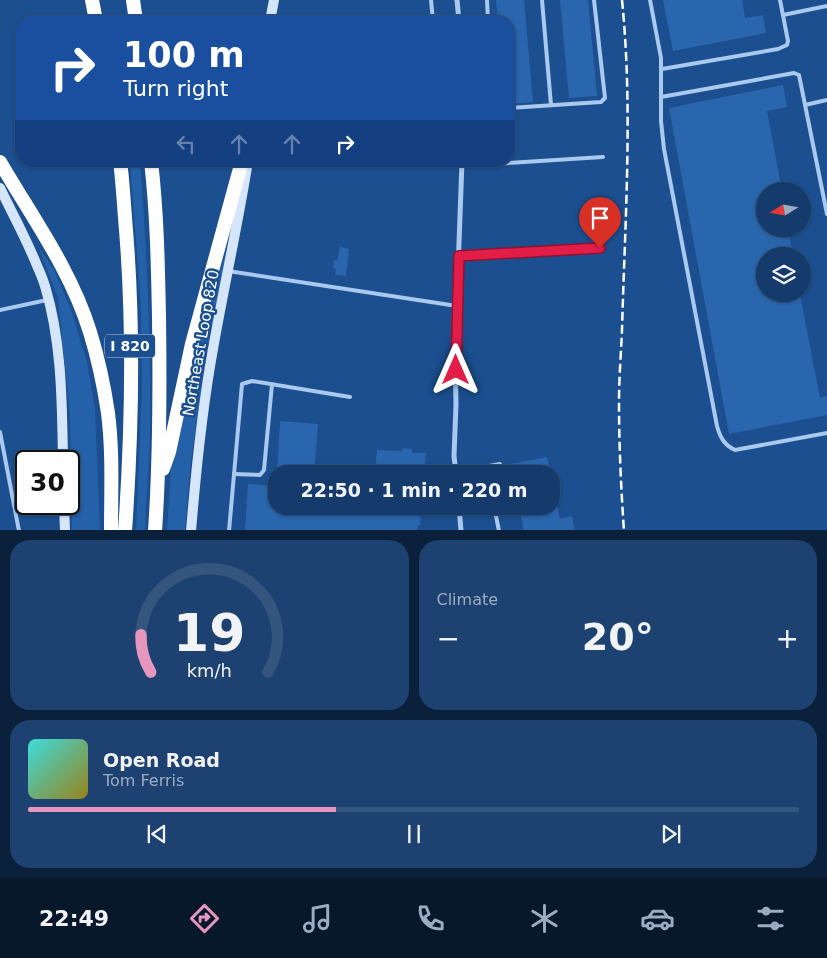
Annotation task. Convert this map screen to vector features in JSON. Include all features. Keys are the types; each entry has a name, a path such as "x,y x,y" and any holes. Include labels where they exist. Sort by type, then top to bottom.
{"highway":[{"path":"92,0 95,15"},
{"path":"133,0 135,15"},
{"path":"0,162 51,246 66,275 90,331 108,413 111,450 111,530"},
{"name":"I 820","path":"120,167 129,288 130,391 128,489 125,530"},
{"name":"I 820","path":"152,167 158,254 160,378 155,530"},
{"path":"158,484 169,452 192,344 240,167"}],"main road":[{"path":"271,15 274,0"},
{"name":"Northeast Loop 820","path":"191,530 200,435 213,349 247,167"},
{"path":"0,188 31,249 45,283 55,328 59,359 63,450"},
{"path":"64,515 65,530"}],"street":[{"path":"457,0 458,15"},
{"path":"455,465 455,353 462,167"},
{"path":"459,515 461,530"}],"lane":[{"path":"431,0 433,15"},
{"path":"487,0 488,15"},
{"path":"542,0 551,105"},
{"path":"515,108 601,102 605,98 594,0"},
{"path":"650,0 662,58 661,122 664,149 716,426 720,437 724,444 735,450 827,433"},
{"path":"662,70 778,49 787,45 788,41 780,0"},
{"path":"783,15 827,6"},
{"path":"661,97 794,73 799,75 827,214"},
{"path":"805,104 827,100"},
{"path":"515,161 603,157"},
{"path":"459,256 600,248"},
{"path":"228,271 457,306"},
{"path":"0,310 49,300"},
{"path":"229,530 242,384 252,380 350,397"},
{"path":"234,474 260,475 264,470 272,384"},
{"path":"0,432 19,530"},
{"path":"496,515 499,530"}],"shaded area":[{"path":"130,167 140,167 145,230 150,367 150,435 145,530 136,530 142,388 141,305"},
{"path":"229,240 202,381 190,468 185,530 167,530 171,468 193,368"},
{"path":"38,246 54,270 71,310 87,362 95,409 100,530 72,530 72,515 80,515 80,450 71,450 70,415 58,298"}],"building":[{"path":"496,0 524,0 533,102 515,104 515,15 497,15"},
{"path":"560,0 588,0 597,96 569,98"},
{"path":"663,0 742,0 745,18 763,15 766,33 673,51"},
{"path":"783,85 787,107 767,111 780,182 756,182 756,238 790,238 791,247 756,247 756,302 802,302 820,398 827,396 827,415 729,434 669,108"},
{"path":"340,247 349,249 346,276 335,275 336,269 333,268 334,260 337,261"},
{"path":"280,421 318,424 315,465 278,465"},
{"path":"403,448 412,449 412,453 426,453 425,465 376,465 377,450 402,451"},
{"path":"547,457 549,465 510,465"},
{"path":"248,484 268,485 268,515 421,515 420,525 418,525 417,530 245,530"},
{"path":"521,515 559,515 560,519 572,516 575,530 524,530"}],"railway":[{"path":"622,0 628,123 619,402 624,530"}],"route":[{"path":"456,370 459,256 600,248"}]}
